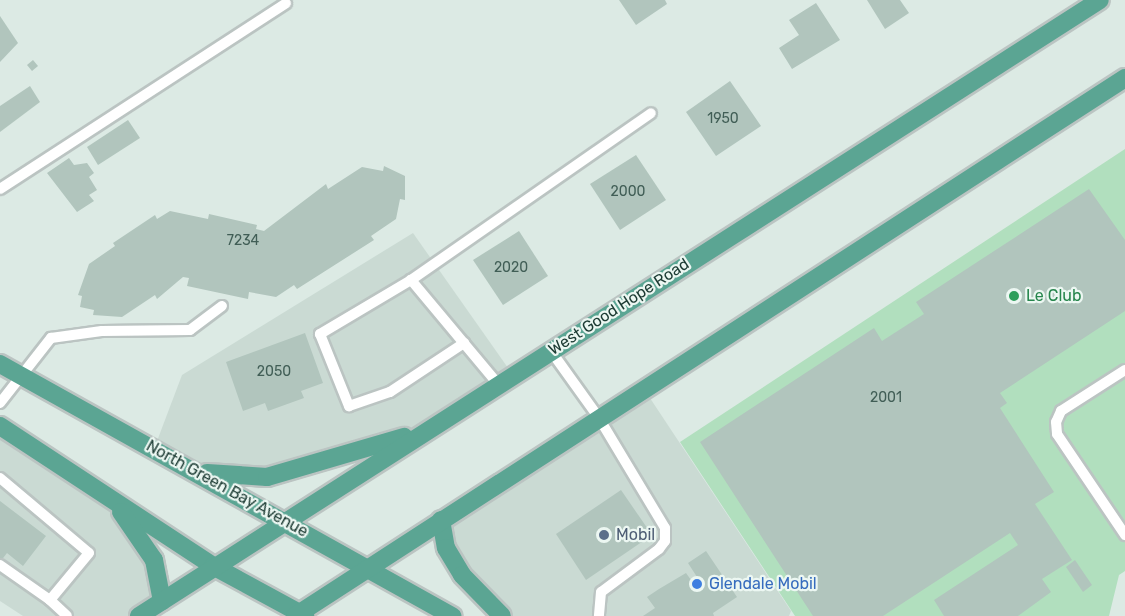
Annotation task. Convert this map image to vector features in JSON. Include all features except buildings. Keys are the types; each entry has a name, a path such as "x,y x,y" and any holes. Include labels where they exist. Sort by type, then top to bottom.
{"main road":[{"name":"West Good Hope Road","path":"139,616 213,566 1100,0"},
{"path":"0,426 213,566 300,615 441,520 1125,78"},
{"name":"North Green Bay Avenue","path":"0,364 369,567 452,616"},
{"path":"196,472 267,477 426,430"},
{"path":"108,497 139,535 154,560 162,601"},
{"path":"441,520 446,548 462,575 502,616"}],"lane":[{"path":"0,189 286,3"},
{"path":"464,343 390,392 350,406 320,334 411,280 651,113"},
{"path":"411,280 498,384"},
{"path":"0,403 51,338 102,331 190,330 222,306"},
{"path":"551,351 599,418 665,528 665,541 659,549 601,592 599,616"},
{"path":"1125,370 1061,411 1056,422 1057,434 1125,535"},
{"path":"0,478 89,554 50,600"},
{"path":"0,565 50,600 67,616"}],"shaded area":[{"path":"413,233 513,375 426,430 267,477 196,472 154,449 182,375"},
{"path":"644,389 791,611 789,616 502,616 473,589 441,520"},
{"path":"0,426 108,497 139,535 162,601 139,616 23,616 0,601"}],"green space":[{"name":"Le Club","path":"1125,149 1125,571 1119,575 1109,616 795,616 680,442"}],"place":[{"name":"Le Club","path":"1014,296"},
{"name":"Mobil","path":"604,535"},
{"name":"Glendale Mobil","path":"697,584"}]}
